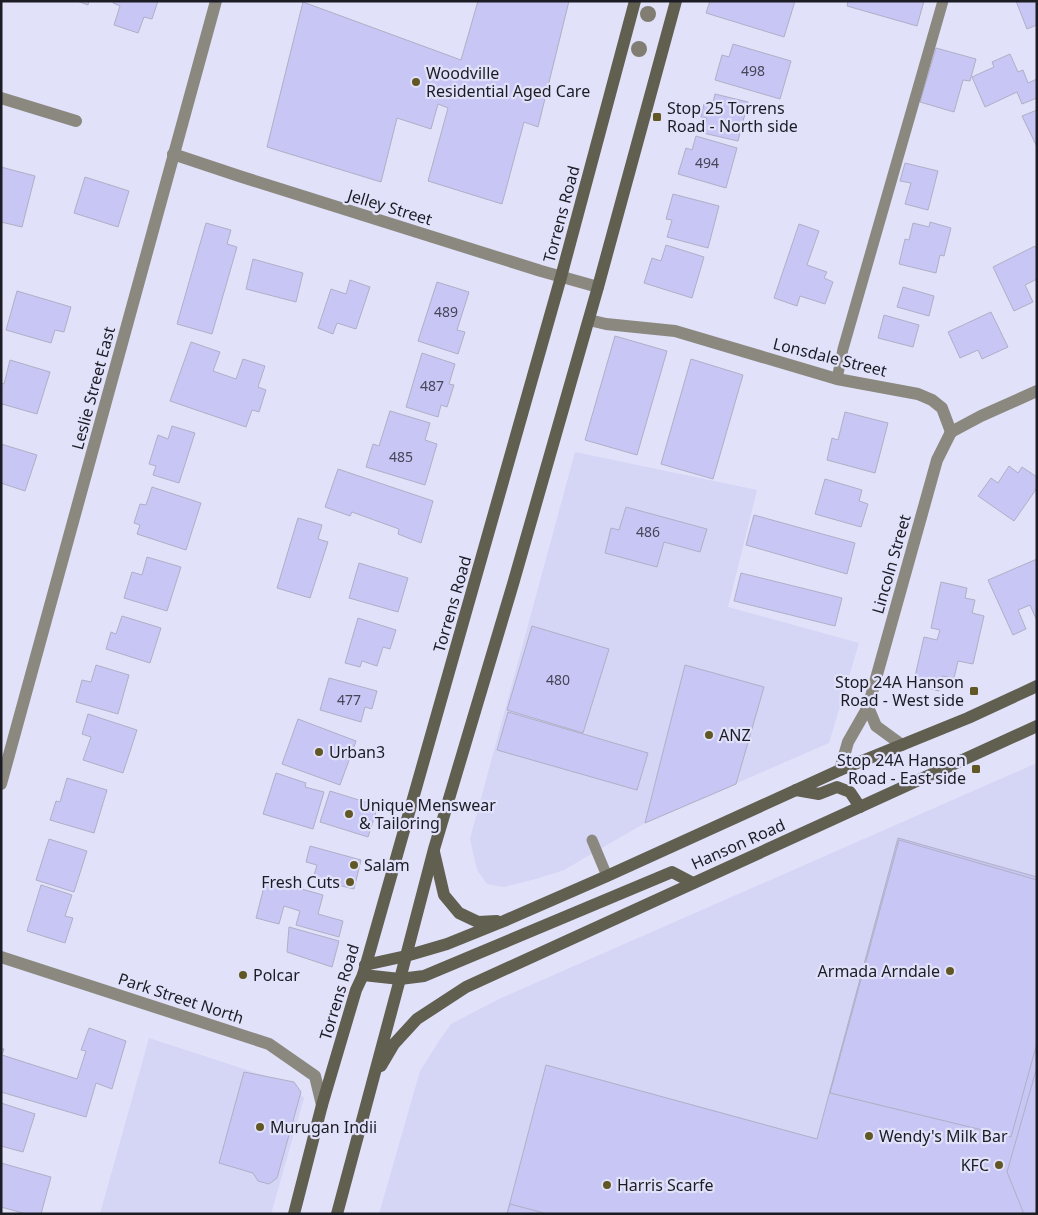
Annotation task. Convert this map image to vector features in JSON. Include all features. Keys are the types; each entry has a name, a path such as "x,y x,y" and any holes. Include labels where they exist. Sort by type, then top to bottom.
{"main road":[{"name":"Torrens Road","path":"294,1214 322,1105 356,990 364,970 561,277 635,1"},
{"path":"336,1214 434,849 589,320 676,1"},
{"name":"Hanson Road","path":"364,970 447,944 504,921 840,770 968,718 1037,686"},
{"name":"Hanson Road","path":"364,970 400,979 424,976 672,872 693,883 1037,726"},
{"path":"796,790 819,794 837,787 850,792 860,807"},
{"path":"434,849 444,895 459,913 478,922 504,921"},
{"path":"372,1082 394,1044 417,1019 466,987 693,883"}],"street":[{"name":"Leslie Street East","path":"1,784 216,1"},
{"path":"1,98 76,121"},
{"name":"Jelley Street","path":"174,154 239,176 598,287"},
{"name":"Lonsdale Street","path":"589,320 606,324 675,331 837,379 918,394 932,400 942,408 951,432"},
{"path":"951,432 981,416 1037,391"},
{"name":"Lincoln Street","path":"840,770 848,742 868,707 937,460 951,432"},
{"path":"868,707 876,726 902,744"},
{"name":"Park Street North","path":"1,957 270,1044 315,1076 322,1105"}],"lane":[{"path":"837,379 846,340 943,1"},
{"path":"592,840 607,876"}],"shaded area":[{"path":"575,452 757,490 728,607 859,643 829,743 645,823 564,870 504,887 487,884 477,870 470,839"},
{"path":"1037,763 1037,1214 379,1214 420,1071 451,1024 499,999"},
{"path":"149,1038 290,1084 304,1098 271,1214 100,1214"}],"building":[{"path":"77,1 89,1 88,5"},
{"path":"113,1 158,1 152,19 144,17 138,33 114,25 120,6 113,3"},
{"name":"Woodville Residential Aged Care","path":"478,1 569,1 538,127 524,122 502,204 428,181 448,108 438,104 431,129 397,118 381,182 267,147 303,2 461,60"},
{"path":"710,1 795,1 784,37 706,13"},
{"path":"848,1 924,1 917,26 847,6"},
{"path":"1016,1 1037,1 1037,25 1027,29"},
{"path":"733,44 791,61 780,99 715,80 722,55 729,57"},
{"path":"936,48 976,59 970,81 963,80 954,112 920,102"},
{"path":"1010,54 1018,72 1023,70 1028,83 1037,79 1037,98 1022,104 1017,92 985,107 972,77 994,67 992,62"},
{"path":"715,94 748,102 738,141 703,133 707,118 701,117 704,104 712,106"},
{"path":"1037,110 1037,147 1022,116"},
{"path":"696,136 737,148 726,188 678,174 686,148 692,150"},
{"path":"905,163 938,171 928,210 905,204 911,183 900,181"},
{"path":"1,167 35,176 22,227 1,222"},
{"path":"85,177 129,191 118,227 74,213"},
{"path":"673,194 719,206 708,248 667,237 672,220 666,219"},
{"path":"930,222 951,228 944,256 940,255 936,273 899,264 905,239 909,240 913,223 929,227"},
{"path":"206,223 231,230 227,244 237,247 212,334 177,324"},
{"path":"799,224 819,231 807,265 827,272 824,278 833,282 825,304 800,296 797,306 774,298"},
{"path":"666,245 704,257 692,298 644,283 652,258 661,261"},
{"path":"1035,246 1037,251 1037,279 1025,285 1033,302 1014,311 993,267"},
{"path":"253,259 303,273 296,302 246,289"},
{"path":"350,280 370,287 356,329 337,323 333,334 318,328 331,289 346,294"},
{"path":"437,282 469,292 457,330 465,332 458,354 418,341"},
{"path":"903,287 934,296 929,316 897,307"},
{"path":"17,291 71,307 64,332 55,330 51,343 6,330"},
{"path":"991,312 1008,347 982,359 978,350 960,358 948,332"},
{"path":"884,315 919,325 913,347 878,338"},
{"path":"615,336 667,351 637,455 585,440"},
{"path":"191,342 220,352 213,371 236,379 243,359 265,366 258,387 266,390 259,412 252,410 246,427 170,401"},
{"path":"422,353 455,364 449,384 454,385 447,407 441,405 438,417 406,407"},
{"path":"691,359 743,375 713,479 661,464"},
{"path":"10,360 50,372 37,414 2,404 1,408 1,383 4,384"},
{"path":"390,411 430,423 425,440 437,444 425,485 366,467 373,444 379,446"},
{"path":"845,412 888,423 875,473 827,460 832,438 838,440"},
{"path":"172,426 195,433 179,483 153,475 156,466 149,464 158,435 168,439"},
{"path":"1,444 37,455 25,491 1,483"},
{"path":"1009,466 1018,473 1022,467 1037,477 1037,488 1014,521 978,496 991,478 998,483"},
{"path":"338,469 433,501 421,543 398,534 399,529 352,512 350,516 325,507"},
{"path":"825,479 862,490 859,501 868,504 861,527 815,514"},
{"path":"152,487 201,503 186,550 137,534 140,525 134,523 140,504 146,505"},
{"path":"626,507 707,529 700,552 664,542 657,567 605,553 611,528 619,530"},
{"path":"754,515 855,543 847,574 746,545"},
{"path":"298,518 322,525 318,539 328,542 310,598 277,588"},
{"path":"147,557 181,567 167,611 124,598 132,572 142,575"},
{"path":"1037,559 1037,621 1030,605 1018,610 1026,629 1013,635 988,580"},
{"path":"359,563 408,578 398,612 349,598"},
{"path":"741,573 842,598 835,626 734,601"},
{"path":"941,582 967,588 965,598 975,600 972,613 984,616 973,664 958,661 954,678 942,676 939,691 913,685 924,637 937,640 940,630 931,628"},
{"path":"122,616 161,628 150,663 106,649 111,632 116,634"},
{"path":"358,618 396,630 390,649 383,647 377,666 362,661 360,667 345,663"},
{"path":"532,626 609,649 583,733 507,710"},
{"path":"96,665 129,675 118,714 76,702 82,680 91,682"},
{"name":"ANZ","path":"685,665 764,687 736,784 645,823"},
{"path":"329,678 377,691 372,709 365,707 361,722 320,710"},
{"path":"508,712 648,753 637,790 497,750"},
{"path":"88,714 137,730 123,773 83,760 91,737 82,734"},
{"path":"298,719 356,741 340,785 282,764"},
{"path":"276,773 306,783 305,787 324,792 313,829 263,814"},
{"path":"67,778 107,790 94,833 50,820 56,801 60,802"},
{"name":"Unique Menswear & Tailoring","path":"330,791 378,806 368,837 320,822"},
{"name":"Armada Arndale","path":"898,838 1037,877 1037,1214 507,1214 546,1065 817,1139"},
{"path":"49,839 87,851 74,892 36,880"},
{"path":"899,840 1037,880 1037,1043 1011,1137 830,1093"},
{"path":"310,846 361,860 354,889 313,879 317,865 306,862"},
{"path":"266,879 323,895 318,914 343,921 339,937 296,925 300,911 284,906 279,924 256,918"},
{"path":"41,885 72,895 65,916 73,918 65,943 27,931"},
{"path":"289,927 339,941 332,967 287,952"},
{"path":"89,1028 126,1041 112,1089 96,1083 86,1117 1,1092 1,1048 4,1049 2,1055 77,1079 86,1051 81,1050"},
{"path":"1037,1067 1037,1214 1024,1214 1007,1172"},
{"name":"Murugan Indii","path":"244,1072 294,1082 301,1092 277,1178 269,1184 258,1181 253,1173 219,1163"},
{"path":"1,1103 35,1114 23,1152 1,1146"},
{"path":"1,1163 51,1177 41,1214 26,1214 1,1207"},
{"path":"510,1204 548,1214 507,1214"}],"place":[{"name":"Woodville Residential Aged Care","path":"416,82"},
{"name":"Stop 25 Torrens Road - North side","path":"657,117"},
{"name":"Stop 24A Hanson Road - West side","path":"974,691"},
{"name":"ANZ","path":"709,735"},
{"name":"Urban3","path":"319,752"},
{"name":"Stop 24A Hanson Road - East side","path":"976,769"},
{"name":"Unique Menswear & Tailoring","path":"349,814"},
{"name":"Salam","path":"354,865"},
{"name":"Fresh Cuts","path":"350,882"},
{"name":"Armada Arndale","path":"950,971"},
{"name":"Polcar","path":"243,975"},
{"name":"Murugan Indii","path":"260,1127"},
{"name":"Wendy's Milk Bar","path":"869,1136"},
{"name":"KFC","path":"999,1165"},
{"name":"Harris Scarfe","path":"607,1185"}]}
